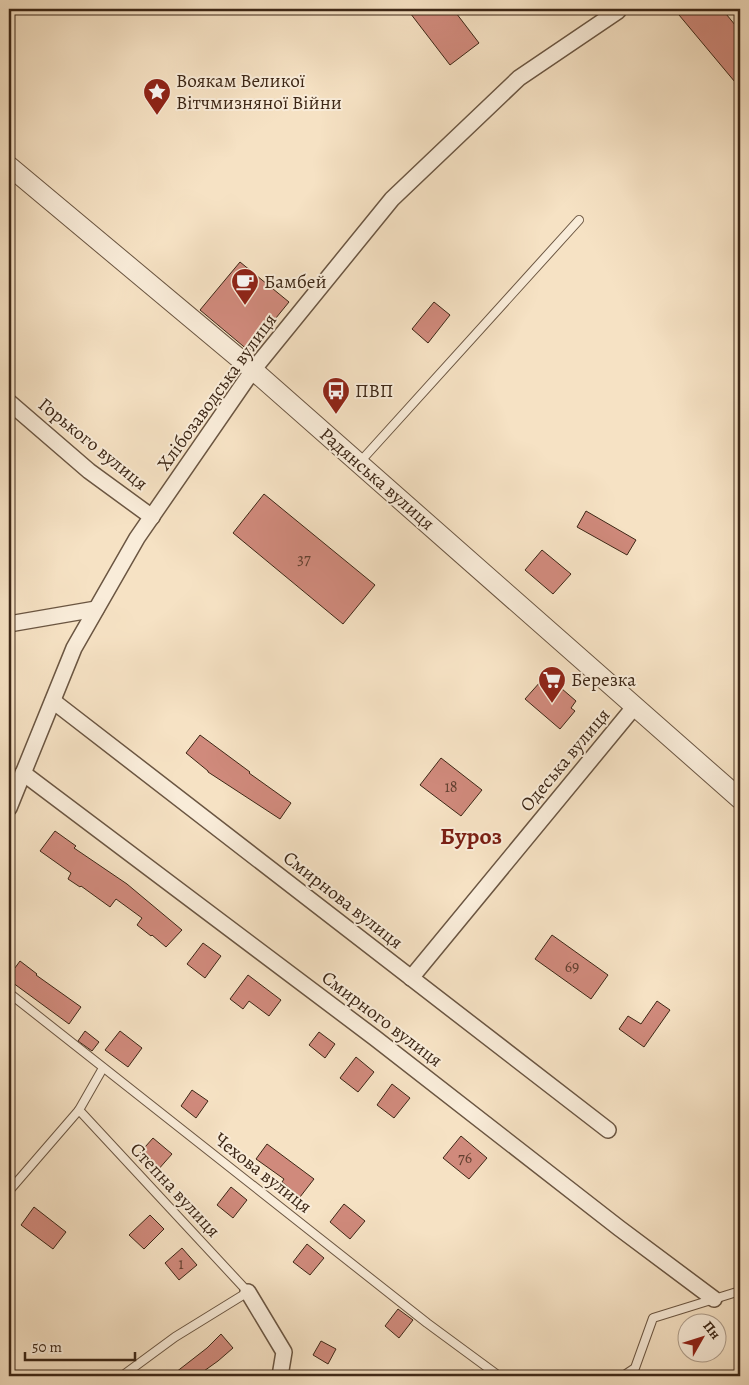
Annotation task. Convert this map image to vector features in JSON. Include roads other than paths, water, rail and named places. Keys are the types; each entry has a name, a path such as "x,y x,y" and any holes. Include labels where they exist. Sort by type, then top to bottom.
{"street":[{"name":"Хлібозаводська вулиця","path":"9,808 74,648 138,538 253,370 392,199 518,78 618,10"},
{"name":"Радянська вулиця","path":"9,166 253,370 740,799"},
{"name":"Горького вулиця","path":"9,402 89,471 152,517"},
{"path":"9,624 96,609"},
{"name":"Смирнова вулиця","path":"52,701 608,1130"},
{"name":"Одеська вулиця","path":"411,978 635,706"},
{"name":"Смирного вулиця","path":"23,773 375,1038 714,1300"},
{"path":"248,1292 284,1352 280,1376"}],"lane":[{"path":"358,462 579,220"},
{"name":"Чехова вулиця","path":"9,993 427,1323 499,1376"},
{"path":"9,1191 79,1110 103,1068"},
{"name":"Степна вулиця","path":"79,1110 248,1292"},
{"path":"623,1376 635,1368 653,1318 740,1291"},
{"path":"122,1376 175,1337 248,1292"}],"railway":[{"path":"732,9 740,18"}],"place":[{"name":"Воякам Великої Вітчмизняної Війни","path":"157,116"},
{"name":"Бамбей","path":"245,306"},
{"name":"ПВП","path":"336,415"},
{"name":"Березка","path":"552,704"}],"district":[{"name":"Буроз","path":"471,836"}]}
